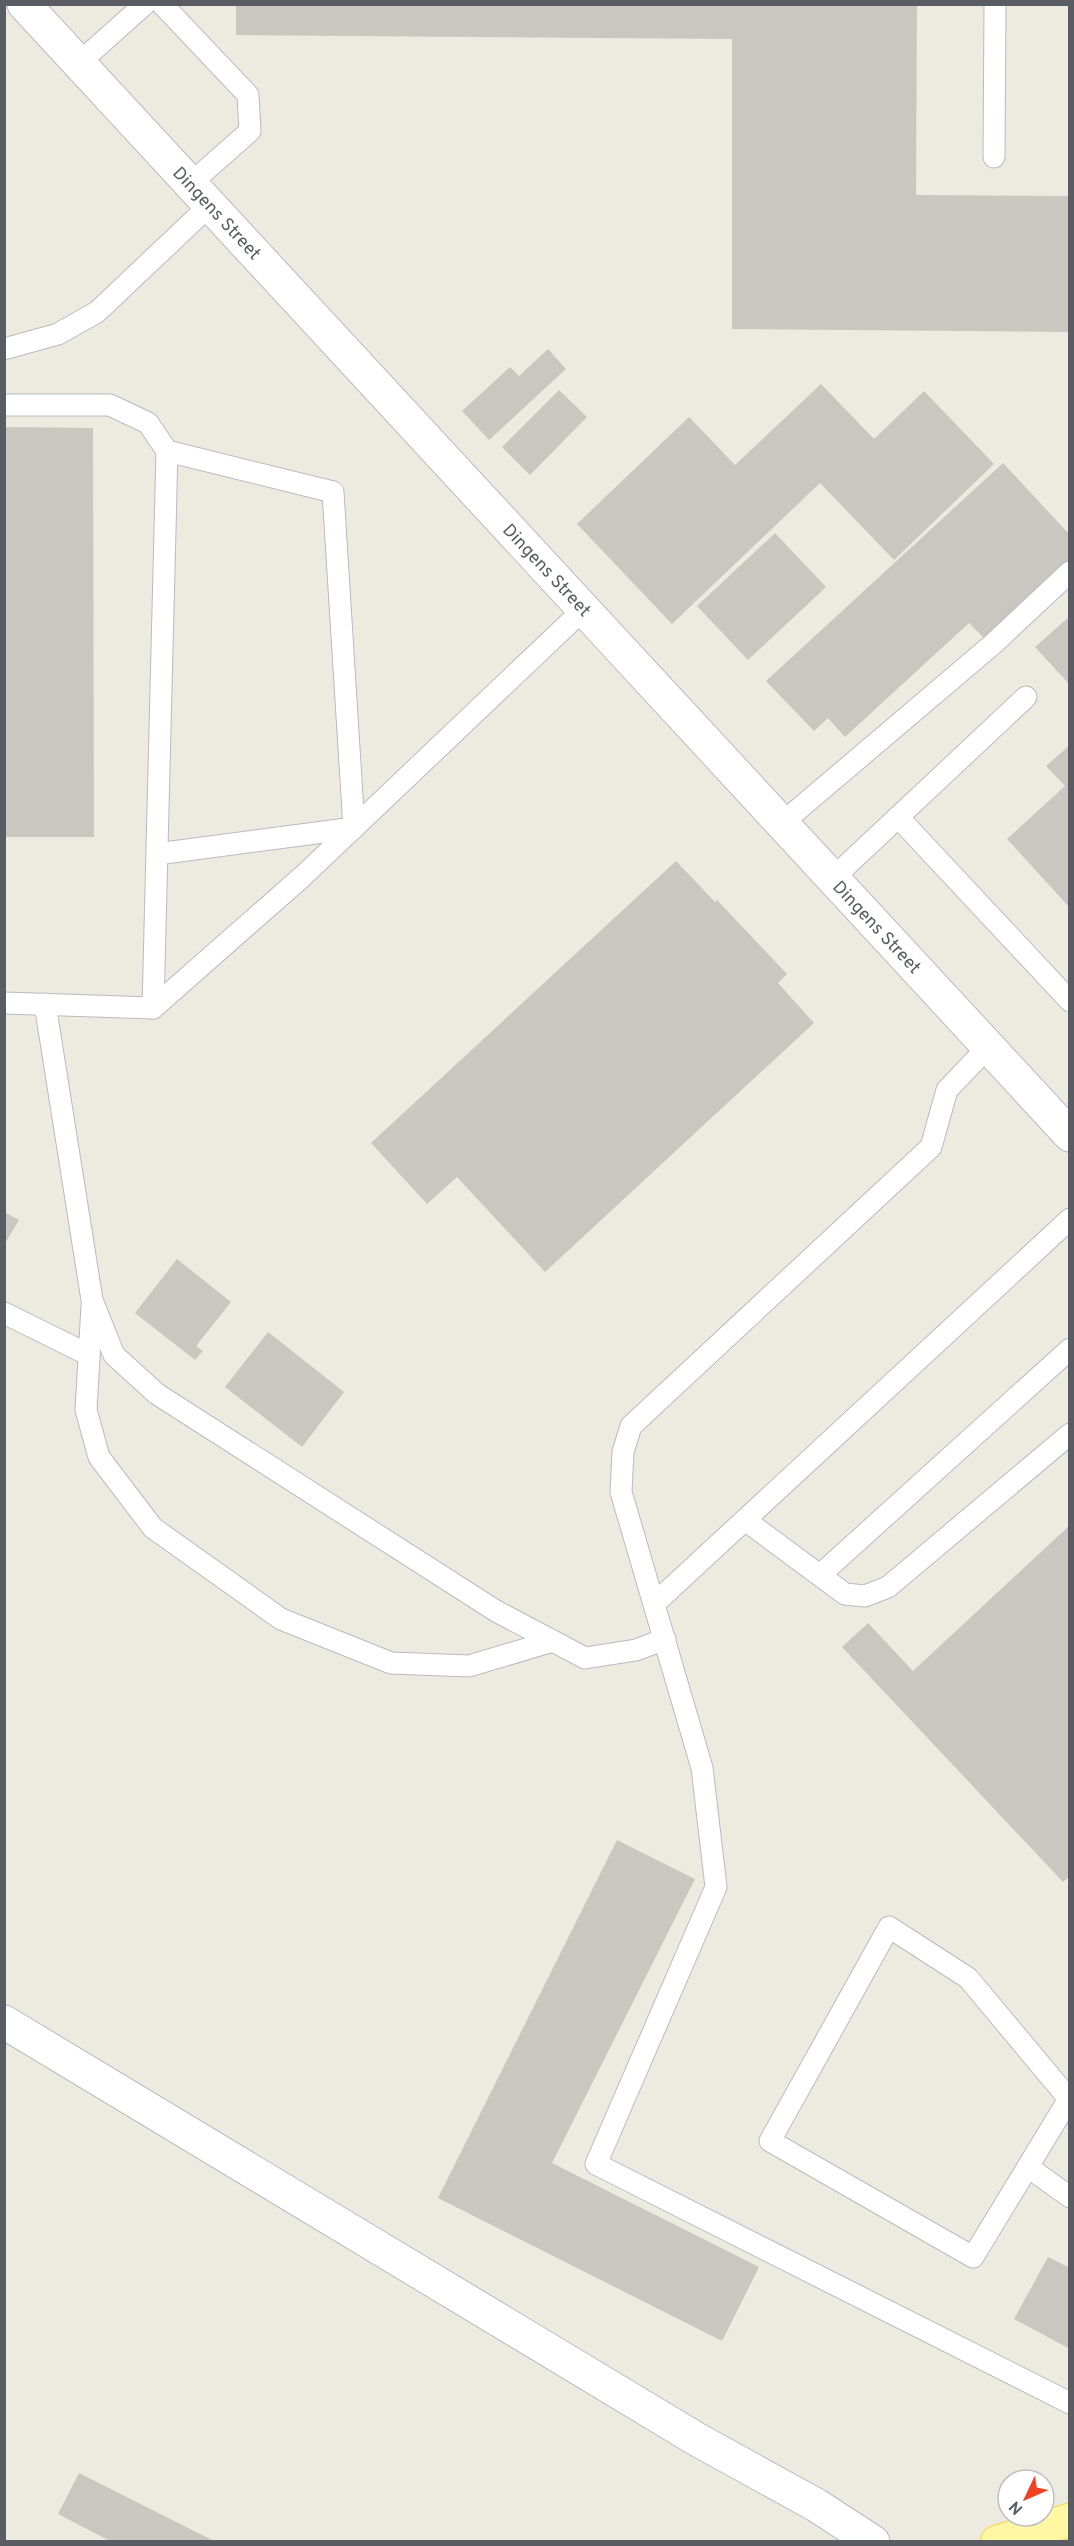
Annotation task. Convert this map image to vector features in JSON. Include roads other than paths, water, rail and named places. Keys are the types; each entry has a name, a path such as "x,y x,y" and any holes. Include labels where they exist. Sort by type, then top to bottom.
{"main road":[{"path":"997,2541 1068,2526"}],"street":[{"name":"Dingens Street","path":"24,4 1070,1135"},
{"path":"4,2022 698,2440 816,2505 873,2541"}],"lane":[{"path":"79,63 145,4"},
{"path":"4,349 58,334 97,312 200,195 250,131 248,96 162,4"},
{"path":"994,157 995,4"},
{"path":"4,405 110,405 148,423 167,451 153,1008"},
{"path":"167,451 333,492 354,828"},
{"path":"782,824 993,644 1070,572"},
{"path":"4,1003 153,1008 303,876 584,609"},
{"path":"832,879 1026,697"},
{"path":"898,817 1070,1000"},
{"path":"157,854 354,828"},
{"path":"45,1004 92,1300 86,1410 99,1457 153,1528 281,1619 391,1664 469,1666 553,1641"},
{"path":"988,1047 947,1090 931,1147 631,1425 623,1452 621,1492 702,1768 716,1887 596,2164 1070,2403"},
{"path":"654,1604 1070,1219"},
{"path":"92,1300 114,1355 157,1394 496,1611 585,1658 636,1650 664,1639"},
{"path":"4,1313 89,1355"},
{"path":"820,1575 1070,1349"},
{"path":"745,1520 845,1594 865,1596 888,1587 1070,1434"},
{"path":"889,1927 968,1978 1069,2099 1028,2167 973,2257 770,2141 889,1927"},
{"path":"1028,2167 1070,2197"}]}
